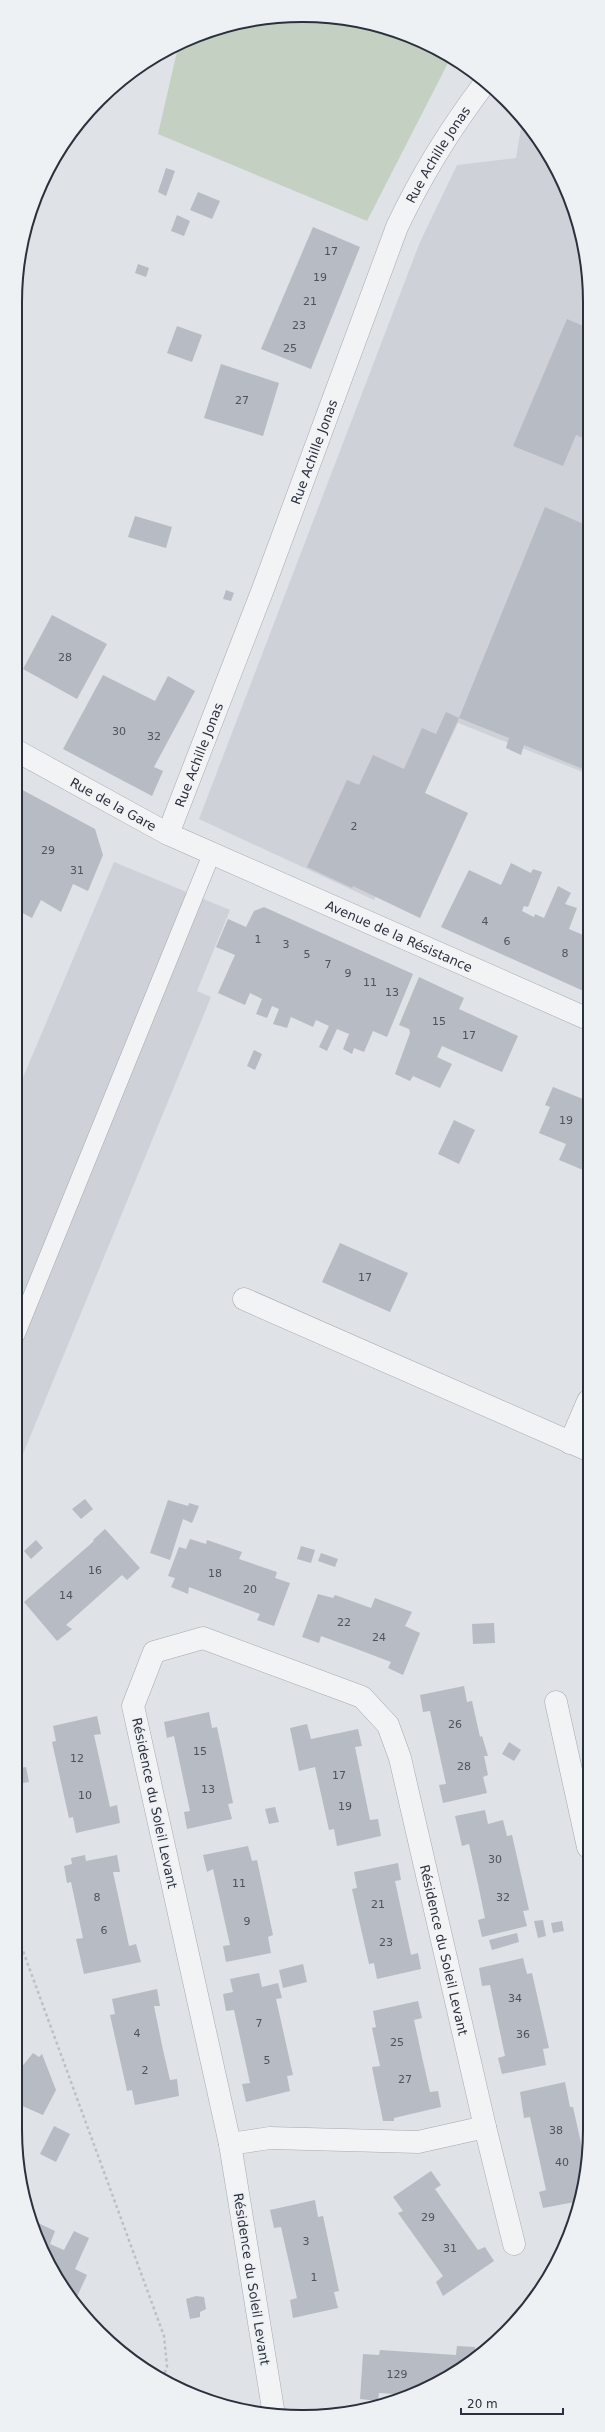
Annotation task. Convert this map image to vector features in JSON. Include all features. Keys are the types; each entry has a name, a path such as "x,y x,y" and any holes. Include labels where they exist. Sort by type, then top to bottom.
{"street":[{"name":"Rue Achille Jonas","path":"168,834 263,589 397,227 420,178 455,124 482,87"},
{"name":"Rue de la Gare","path":"22,754 168,834 212,853"},
{"name":"Avenue de la Résistance","path":"212,853 583,1017"},
{"path":"244,1299 579,1446 583,1426"},
{"name":"Résidence du Soleil Levant","path":"273,2408 230,2144 133,1706 154,1652 203,1638 362,1697 388,1725 400,1758 485,2127 514,2244"},
{"path":"556,1702 583,1824"},
{"path":"230,2144 270,2138 418,2142 485,2127"}],"lane":[{"path":"22,1319 212,853"}],"path":[{"path":"22,1947 164,2336 167,2366 164,2373"}],"shaded area":[{"path":"521,127 536,147 562,195 578,248 581,266 583,302 583,772 458,723 374,900 199,819 420,242 457,165 516,158"},
{"path":"114,862 230,910 197,991 211,997 22,1456 22,1080"}],"green space":[{"path":"302,22 339,24 357,27 410,43 448,63 367,221 158,134 177,52 212,37 248,27 266,24"}],"building":[{"path":"166,168 175,171 166,196 158,192"},
{"path":"198,192 220,201 212,219 190,210"},
{"path":"177,215 190,221 184,236 171,231"},
{"path":"313,227 360,247 311,369 261,349"},
{"path":"138,264 149,268 146,277 135,273"},
{"path":"567,319 583,326 583,438 576,435 563,466 513,446"},
{"path":"177,326 202,335 192,362 167,353"},
{"path":"221,364 279,383 263,436 204,418"},
{"path":"545,507 583,524 583,769 524,745 521,755 506,748 509,738 459,718"},
{"path":"135,516 172,527 166,548 128,537"},
{"path":"226,590 234,593 231,601 223,599"},
{"path":"52,615 107,644 77,699 23,669"},
{"path":"103,675 155,701 168,676 195,691 154,767 163,771 152,796 63,749"},
{"path":"446,712 459,718 425,793 468,813 420,918 353,886 352,888 307,867 347,780 359,785 373,755 404,769 422,728 436,734"},
{"path":"22,790 95,829 103,855 88,891 73,884 61,912 41,900 32,918 22,913"},
{"path":"511,863 531,873 533,869 542,872 528,907 524,906 522,911 534,917 535,914 544,918 558,886 571,893 565,904 577,908 569,929 583,935 583,991 441,927 469,870 501,885"},
{"path":"264,907 413,974 387,1037 373,1031 364,1052 354,1048 352,1054 343,1049 349,1034 337,1029 327,1051 319,1047 329,1026 316,1020 313,1027 291,1017 287,1028 273,1024 279,1009 272,1006 267,1018 256,1014 262,999 250,993 245,1005 218,993 235,955 216,947 228,919 246,927 254,911"},
{"path":"419,977 464,998 459,1009 518,1036 502,1072 442,1046 437,1057 452,1064 440,1088 413,1076 410,1081 395,1074 410,1033 409,1029 399,1025"},
{"path":"254,1050 262,1054 255,1070 247,1066"},
{"path":"553,1087 583,1099 583,1170 559,1160 566,1144 539,1133 550,1107 545,1105"},
{"path":"454,1120 475,1130 459,1164 438,1154"},
{"path":"340,1243 408,1273 390,1312 322,1282"},
{"path":"85,1499 93,1509 81,1519 72,1509"},
{"path":"168,1500 188,1506 189,1503 199,1506 192,1523 183,1519 170,1560 150,1553"},
{"path":"105,1529 140,1568 127,1580 122,1575 66,1625 72,1629 57,1641 24,1602 94,1541 93,1540"},
{"path":"190,1539 206,1544 207,1540 242,1552 239,1559 277,1572 275,1578 290,1583 274,1626 257,1620 260,1614 189,1587 188,1594 171,1587 175,1578 168,1576 179,1547 186,1549"},
{"path":"36,1540 43,1548 31,1559 24,1551"},
{"path":"301,1546 315,1550 311,1563 297,1559"},
{"path":"321,1553 338,1559 335,1567 318,1561"},
{"path":"318,1594 333,1598 335,1595 371,1608 375,1598 412,1612 405,1626 420,1633 403,1675 388,1668 391,1662 354,1648 321,1636 319,1643 302,1637"},
{"path":"494,1623 495,1643 473,1644 472,1624"},
{"path":"464,1686 467,1702 472,1701 480,1737 482,1736 488,1756 484,1756 488,1775 483,1777 487,1793 443,1803 439,1785 446,1784 430,1711 423,1712 420,1695"},
{"path":"209,1712 212,1728 217,1727 233,1803 228,1804 232,1819 187,1829 184,1812 190,1811 174,1736 167,1738 164,1722"},
{"path":"97,1716 101,1734 94,1735 110,1807 117,1805 120,1823 76,1833 73,1817 69,1818 52,1742 56,1741 53,1726"},
{"path":"307,1724 311,1739 358,1729 362,1746 355,1747 370,1820 378,1819 381,1836 337,1846 334,1829 329,1830 315,1767 299,1771 290,1728"},
{"path":"509,1742 521,1750 514,1761 502,1754"},
{"path":"26,1767 29,1782 22,1783 22,1768"},
{"path":"275,1807 279,1822 269,1824 265,1809"},
{"path":"485,1810 488,1824 503,1820 507,1836 512,1835 529,1910 523,1911 527,1926 482,1937 478,1920 485,1918 478,1884 469,1844 462,1846 455,1816"},
{"path":"248,1846 252,1861 257,1860 273,1935 268,1937 271,1953 226,1962 223,1946 230,1945 213,1869 207,1872 203,1855"},
{"path":"85,1855 86,1861 117,1855 120,1872 113,1872 129,1946 136,1944 141,1962 84,1974 76,1939 83,1938 71,1882 67,1883 64,1866 72,1864 71,1858"},
{"path":"398,1863 401,1880 395,1881 411,1955 418,1953 421,1969 377,1979 374,1963 369,1964 352,1889 357,1888 354,1872"},
{"path":"543,1920 546,1936 538,1938 534,1921"},
{"path":"562,1921 564,1931 553,1933 551,1923"},
{"path":"517,1933 519,1942 492,1950 489,1940"},
{"path":"523,1958 527,1974 532,1973 549,2048 543,2049 546,2065 502,2074 498,2058 505,2056 490,1985 482,1986 479,1968"},
{"path":"303,1964 307,1982 283,1988 279,1970"},
{"path":"259,1973 262,1987 278,1983 282,1998 276,1999 293,2075 287,2076 290,2091 246,2102 242,2084 250,2083 234,2010 226,2011 223,1994 233,1992 230,1979"},
{"path":"157,1989 160,2006 154,2006 163,2050 170,2080 177,2079 179,2096 135,2105 132,2090 127,2091 110,2015 115,2014 112,1999"},
{"path":"418,2001 422,2018 414,2020 422,2057 430,2092 438,2091 441,2107 394,2118 394,2121 383,2121 372,2067 380,2066 372,2028 376,2027 373,2011"},
{"path":"33,2053 39,2057 42,2054 56,2090 43,2115 22,2106 22,2067"},
{"path":"565,2082 570,2107 573,2107 582,2148 581,2166 573,2202 543,2208 539,2192 546,2190 530,2117 524,2118 520,2092"},
{"path":"54,2126 70,2134 56,2162 40,2154"},
{"path":"431,2171 441,2185 435,2189 478,2250 485,2247 494,2261 443,2296 436,2282 443,2276 398,2213 403,2211 393,2197"},
{"path":"315,2200 318,2217 323,2216 339,2291 334,2292 338,2308 293,2318 290,2300 297,2298 281,2227 274,2228 270,2210"},
{"path":"38,2223 55,2231 50,2244 64,2250 74,2231 89,2238 75,2269 87,2275 77,2296 51,2254"},
{"path":"196,2296 204,2297 206,2309 200,2312 200,2317 190,2319 186,2299"},
{"path":"457,2346 475,2347 475,2350 458,2363 410,2389 396,2394 379,2393 378,2399 373,2400 360,2399 363,2354 379,2355 380,2350 456,2355"}]}
